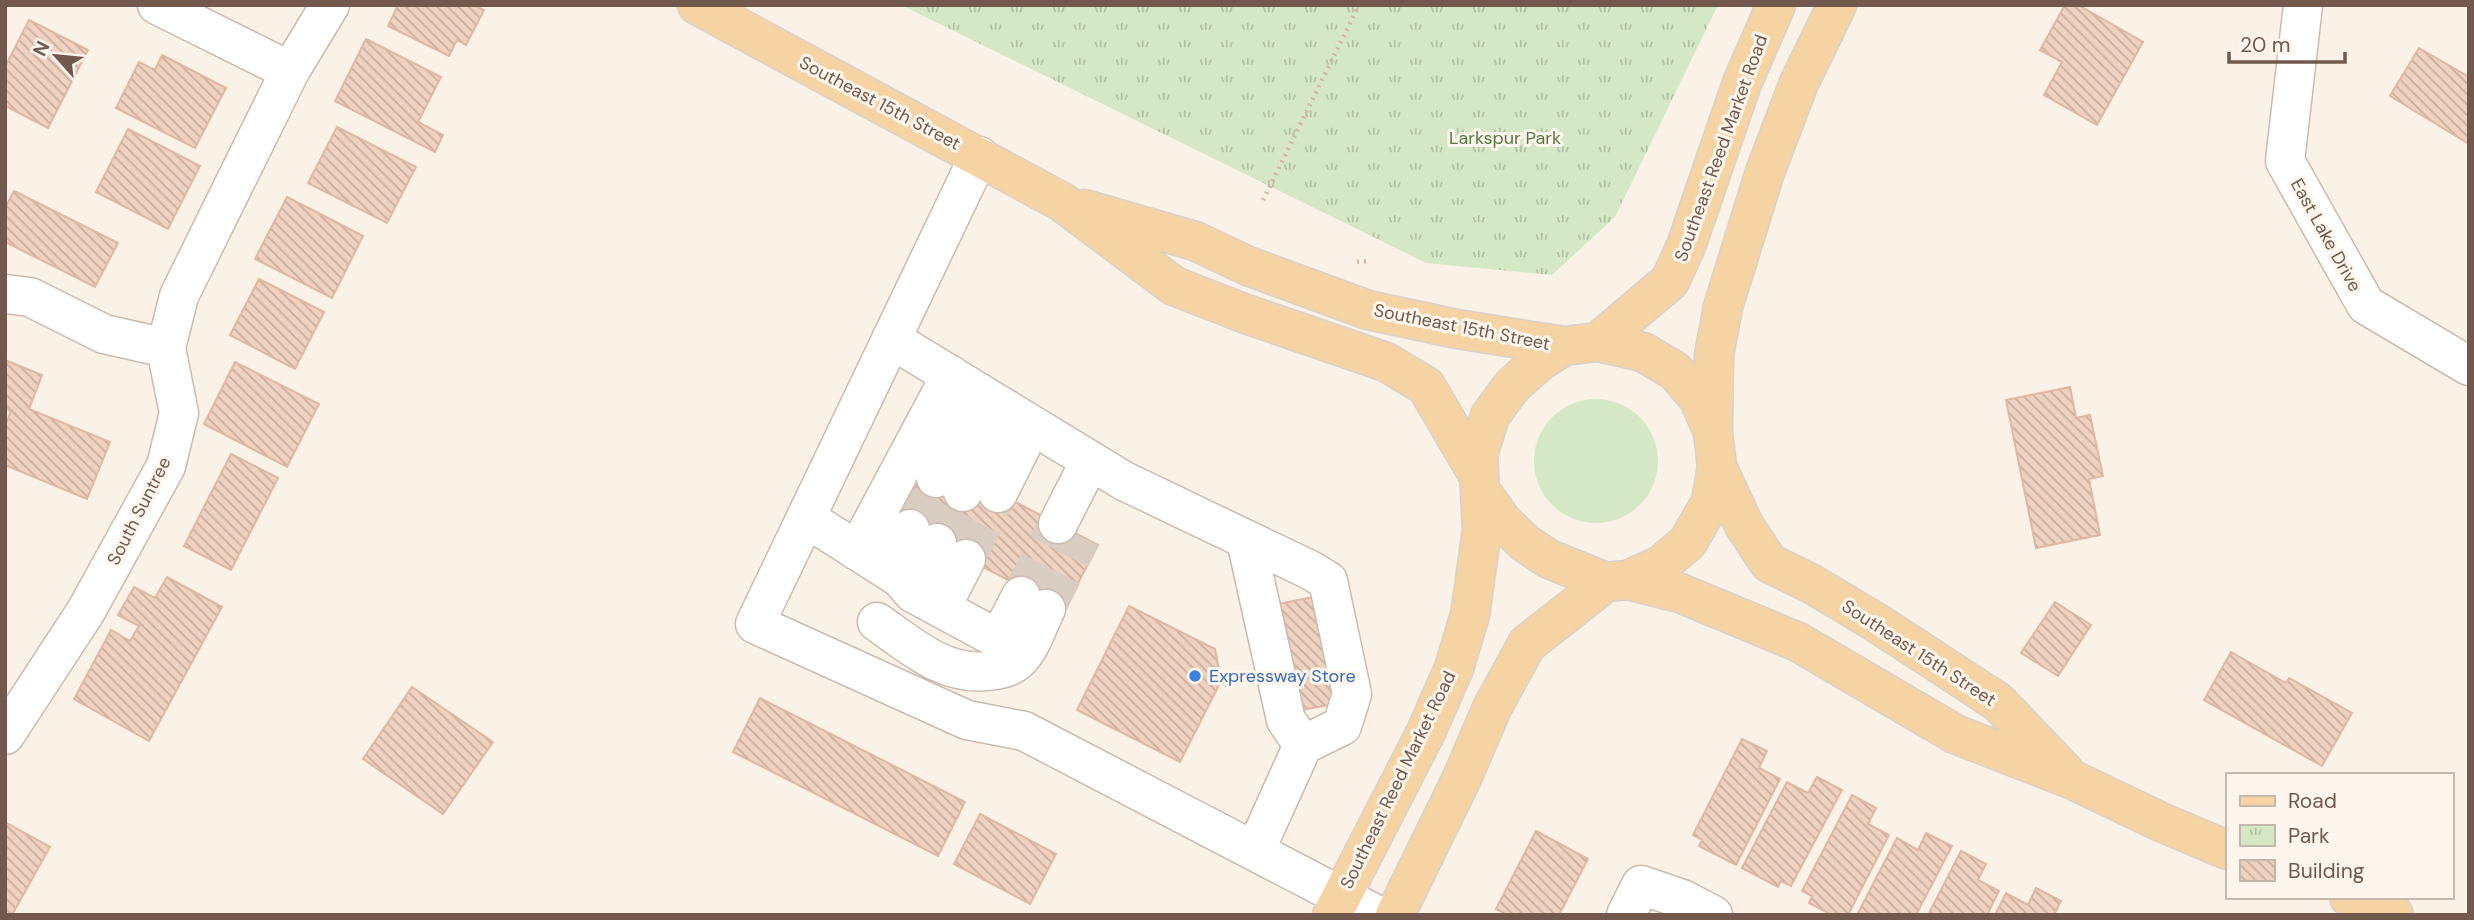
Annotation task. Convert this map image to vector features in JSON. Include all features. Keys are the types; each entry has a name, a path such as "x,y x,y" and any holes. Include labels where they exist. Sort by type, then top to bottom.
{"main road":[{"name":"Southeast 15th Street","path":"697,5 1062,202 1174,286 1386,362 1426,386 1502,521 1525,543 1549,559 1617,581 1680,593 1798,642 1955,734 2073,780 2161,822 2226,849"},
{"name":"Southeast Reed Market Road","path":"1337,906 1426,732 1454,668 1470,615 1482,530 1478,455 1490,416 1511,386 1540,361 1581,344 1670,281 1686,246 1742,83 1776,5"},
{"path":"1395,915 1462,778 1492,708 1527,644 1617,581 1661,565 1688,542 1711,502 1715,449 1714,355 1723,307 1770,159 1799,83 1837,5"},
{"name":"Southeast 15th Street","path":"1062,202 1195,241 1248,266 1368,310 1457,329 1643,352 1675,371 1699,399 1744,525 1769,564 1812,584 1877,623 1998,702 2073,780"},
{"path":"2353,899 2394,915"}],"street":[{"path":"157,5 290,71"},
{"name":"South Suntree","path":"5,735 86,611 166,466 179,413 166,348 178,296 290,71 330,5"},
{"name":"East Lake Drive","path":"2303,5 2285,161 2366,305 2469,366"},
{"path":"979,156 755,624 967,720 1024,731 1255,851 1337,906 1377,915"},
{"path":"5,294 30,297 104,334 166,348"},
{"path":"891,339 1102,468 1328,581 1352,694 1342,726 1303,745 1255,851"},
{"path":"992,401 966,488 992,401"},
{"path":"853,668 992,401"},
{"path":"1070,531 1102,468"},
{"path":"806,518 900,580 1011,646"},
{"path":"1246,540 1286,720 1303,745"},
{"path":"900,580 938,544 900,580"},
{"path":"877,622 934,661 969,673 1013,664 1011,646 1034,602"},
{"path":"1626,915 1641,885 1682,899 1713,915"}],"path":[{"path":"1263,200 1359,5"}],"green space":[{"name":"Larkspur Park","path":"901,5 1718,5 1615,217 1552,275 1426,263"},
{"path":"1596,399 1620,404 1640,417 1653,437 1658,461 1653,485 1640,505 1620,518 1596,523 1572,518 1552,505 1539,485 1534,461 1539,437 1552,417 1572,404"}],"building":[{"path":"398,5 474,5 484,10 466,45 457,40 449,56 388,26"},
{"path":"2065,5 2078,5 2143,42 2097,125 2044,95 2062,62 2040,50"},
{"path":"29,20 88,50 48,128 5,106 5,67"},
{"path":"366,39 441,77 418,122 443,135 435,152 335,101"},
{"path":"2419,48 2469,77 2469,144 2390,96"},
{"path":"162,55 226,88 195,148 116,108 139,62 155,70"},
{"path":"337,127 416,167 387,223 308,183"},
{"path":"128,129 200,166 168,229 96,192"},
{"path":"14,191 118,243 95,287 5,242 5,208"},
{"path":"287,197 363,236 332,298 255,259"},
{"path":"259,279 324,312 295,369 230,335"},
{"path":"5,360 42,375 29,409 110,442 87,499 5,465 5,426 11,411 5,408"},
{"path":"235,362 319,404 287,467 204,424"},
{"path":"2070,387 2076,418 2090,415 2103,476 2089,479 2100,535 2036,548 2006,400"},
{"path":"231,454 278,478 231,570 184,546"},
{"path":"923,472 983,485 1098,545 1061,616 1010,581 897,522"},
{"path":"167,577 222,607 149,741 74,699 111,630 130,641 139,626 118,615 134,587 155,598"},
{"path":"1314,597 1334,704 1297,711 1278,604"},
{"path":"2055,602 2091,625 2058,676 2021,653"},
{"path":"1129,606 1215,649 1221,681 1180,762 1077,710"},
{"path":"2231,652 2286,683 2289,678 2352,713 2322,766 2204,700"},
{"path":"412,687 493,742 443,814 363,759"},
{"path":"760,698 965,802 938,856 733,752"},
{"path":"1742,739 1767,751 1759,768 1780,779 1736,865 1699,846 1702,840 1693,835"},
{"path":"1817,777 1842,790 1791,886 1781,881 1778,887 1742,868 1787,782 1808,793"},
{"path":"1852,795 1876,808 1868,824 1889,835 1848,915 1832,915 1809,903 1812,896 1802,891"},
{"path":"980,814 1056,854 1030,904 954,864"},
{"path":"5,822 50,847 12,915 5,915"},
{"path":"1536,831 1588,859 1559,915 1508,915 1496,909"},
{"path":"1926,833 1952,846 1916,915 1857,915 1897,838 1918,850"},
{"path":"1961,851 1986,864 1978,880 1999,891 1987,915 1928,915"},
{"path":"2036,888 2061,901 2054,915 1995,915 2006,893 2028,905"}],"tunnel":[{"path":"910,529 936,478"},
{"path":"937,543 963,492"},
{"path":"966,559 998,493"},
{"path":"1021,596 1058,524"},
{"path":"1046,609 1082,537"}],"place":[{"name":"Expressway Store","path":"1195,676"}]}
